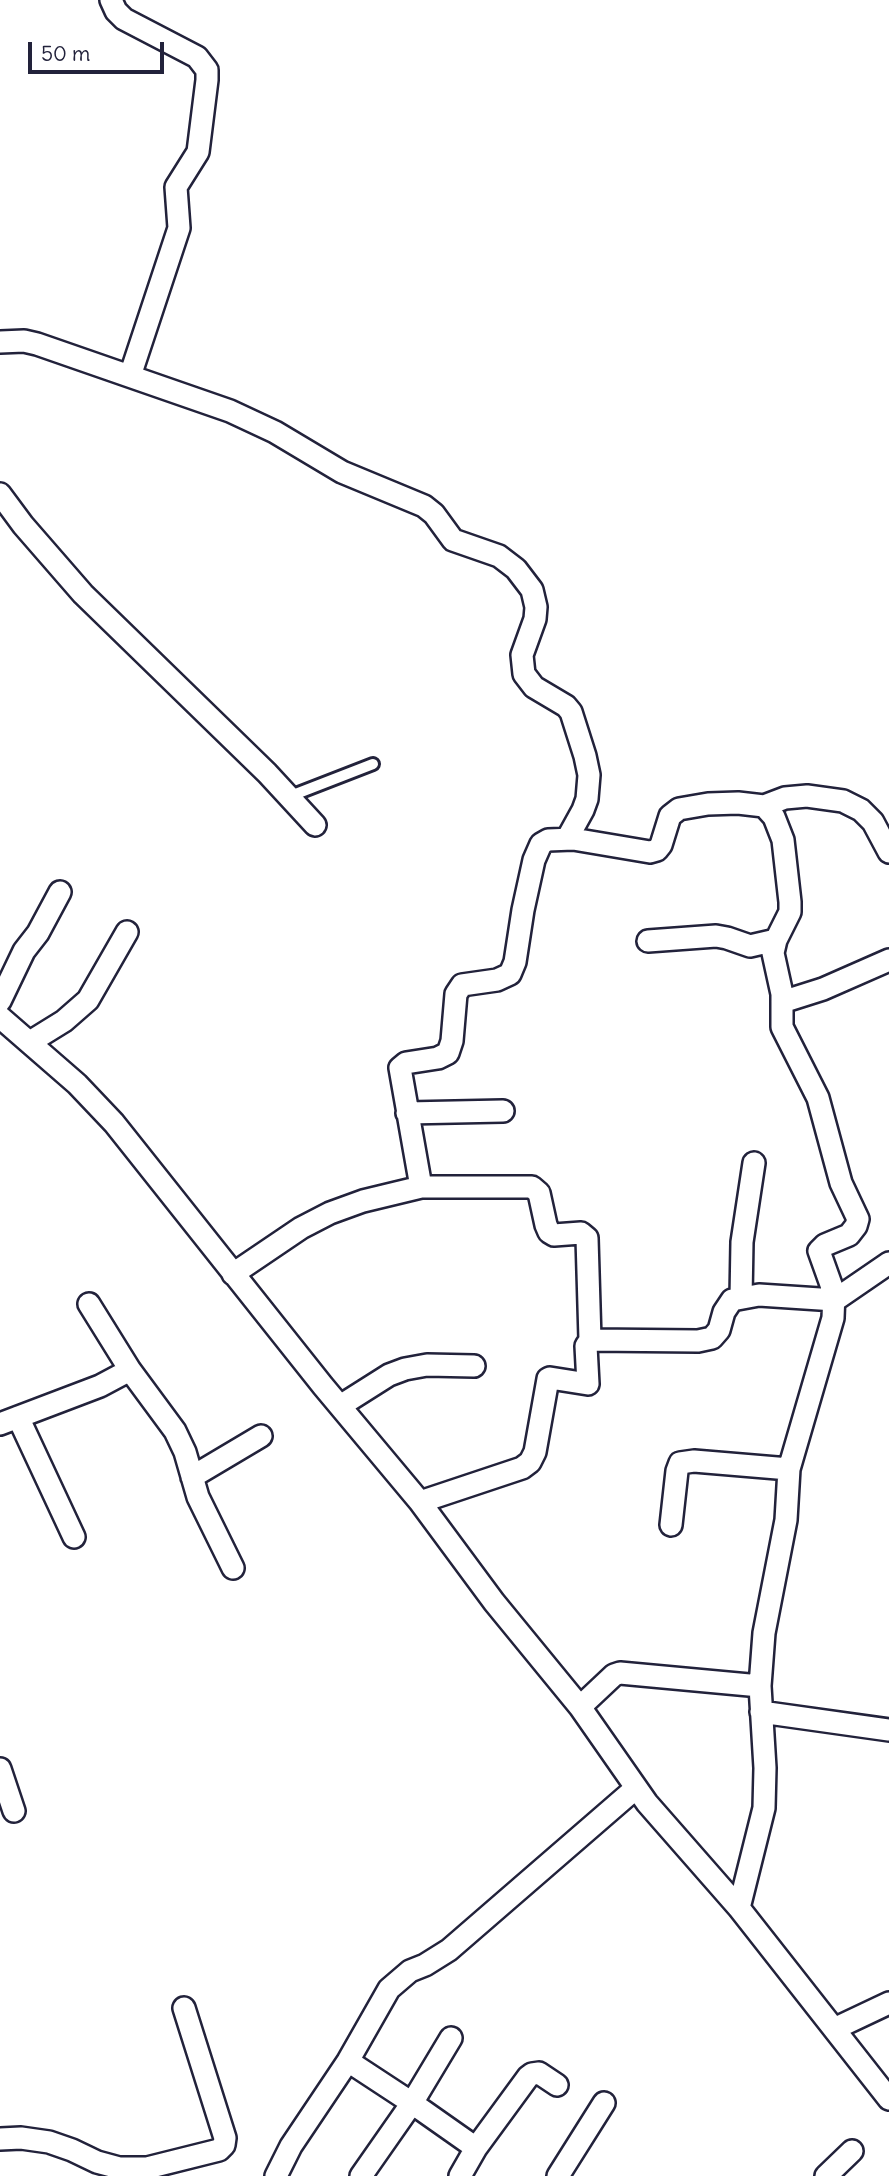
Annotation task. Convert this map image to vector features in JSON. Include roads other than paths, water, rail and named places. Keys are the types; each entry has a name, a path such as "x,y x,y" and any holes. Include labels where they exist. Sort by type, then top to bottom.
{"street":[{"path":"111,0 124,19 197,57 206,70 207,80 198,152 176,187 179,228 130,376"},
{"path":"0,342 24,341 37,344 242,416 287,438 342,472 424,506 434,514 453,540 499,556 516,569 532,590 536,607 535,619 522,655 524,674 534,687 566,705 585,756 589,775 587,799 567,839"},
{"path":"0,494 23,525 83,594 267,773 314,825"},
{"path":"421,1186 400,1068 406,1063 438,1058 448,1053 452,1041 456,994 462,985 497,980 510,974 515,962 523,910 541,844 548,840 567,839 650,852 661,845 670,816 679,809 718,804 764,806 785,797 807,796 843,802 861,810 873,822 889,852"},
{"path":"739,1908 764,1808 765,1768 760,1686 764,1633 786,1520 789,1469 831,1326 835,1300 832,1284 819,1251 825,1245 849,1235 858,1219 841,1183 818,1098 782,1027 782,1002 774,953 776,940 790,912 790,902 783,840 774,817 764,806"},
{"path":"0,1001 24,951 38,933 60,892"},
{"path":"30,1042 82,1007 127,932"},
{"path":"648,941 716,936 727,937 750,946 776,940"},
{"path":"782,1002 823,989 889,960"},
{"path":"0,1017 77,1084 114,1123 233,1274 420,1502 494,1602 580,1707 647,1803 739,1908 889,2099"},
{"path":"407,1113 503,1111"},
{"path":"741,1298 742,1242 754,1163"},
{"path":"233,1274 301,1228 330,1213 363,1201 421,1186 525,1186 537,1190 549,1232 581,1233 587,1238 590,1340 586,1346 588,1384 548,1379 535,1452 530,1462 522,1468 420,1502"},
{"path":"590,1340 698,1341 712,1338 719,1330 724,1312 732,1300 759,1295 835,1300 886,1271"},
{"path":"89,1304 130,1370 175,1431 186,1452 198,1497 233,1569"},
{"path":"340,1406 405,1368 427,1365 474,1366"},
{"path":"74,1537 9,1420 100,1386 130,1370"},
{"path":"192,1477 261,1436"},
{"path":"671,1525 680,1463 694,1461 789,1469"},
{"path":"580,1707 617,1674 625,1673 760,1686"},
{"path":"761,1712 889,1730"},
{"path":"0,1769 14,1811"},
{"path":"276,2176 291,2146 348,2061 389,1989 400,1978 449,1950 636,1788"},
{"path":"834,2029 889,2003"},
{"path":"0,2139 21,2138 49,2142 119,2168 147,2168 219,2150 224,2145 225,2138 184,2008"},
{"path":"361,2176 412,2103 451,2038"},
{"path":"348,2061 475,2148"},
{"path":"460,2176 475,2148 532,2074 539,2073 556,2085"},
{"path":"558,2176 604,2103"},
{"path":"827,2176 852,2151"}],"lane":[{"path":"289,797 373,764"}]}
